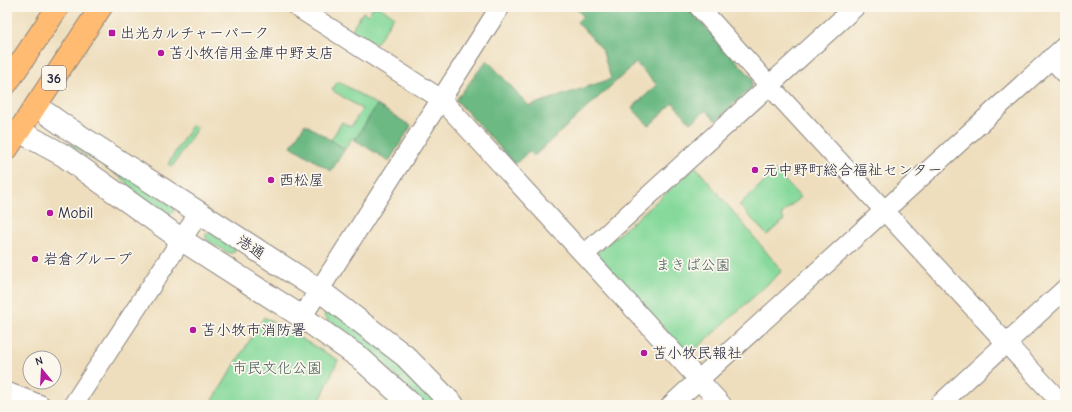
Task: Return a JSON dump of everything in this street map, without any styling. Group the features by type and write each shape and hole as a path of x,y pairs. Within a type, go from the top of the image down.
{"highway":[{"name":"36","path":"7,84 58,7"},
{"name":"36","path":"11,135 36,106 101,7"},
{"path":"7,84 36,106"}],"street":[{"path":"297,7 318,13 441,99 585,254 722,405"},
{"path":"302,317 500,7"},
{"path":"699,7 769,86 1063,405"},
{"path":"585,254 855,7"},
{"path":"671,405 1058,52 1065,73"},
{"name":"港通","path":"36,106 69,129 319,290 405,356 453,405"},
{"name":"港通","path":"11,135 63,155 182,240 302,317 360,358 412,405"},
{"path":"73,405 199,213"},
{"path":"940,405 1065,290"},
{"path":"8,394 40,405"}],"green space":[{"path":"373,7 379,7 394,16 376,44 352,29 363,12 368,15"},
{"path":"574,7 687,7 752,78 752,87 716,121 706,110 691,123 673,103 649,126 632,108 657,85 636,63 534,156 529,151 515,164 456,100 487,60 529,106 611,79 602,49 577,22 583,16"},
{"path":"338,81 377,105 355,140 352,138 345,149 331,140 342,122 351,127 362,109 332,90"},
{"path":"377,105 411,126 389,161 355,140"},
{"path":"305,124 345,149 331,171 291,146"},
{"path":"192,125 197,128 172,167 168,164"},
{"path":"73,141 174,207 173,212 171,214 165,214 144,200 122,178 70,145"},
{"name":"まきば公園","path":"696,167 782,271 697,348 685,351 596,254"},
{"path":"776,171 800,197 781,215 784,220 767,235 739,205"},
{"path":"210,232 235,248 235,251 233,253 228,253 208,241 206,235"},
{"path":"330,310 378,345 443,405 426,405 371,354 327,320 325,314"},
{"name":"市民文化公園","path":"264,317 338,360 318,405 210,405"}],"place":[{"name":"出光カルチャーパーク","path":"112,33"},
{"name":"苫小牧信用金庫中野支店","path":"161,53"},
{"name":"元中野町総合福祉センター","path":"755,170"},
{"name":"西松屋","path":"271,180"},
{"name":"Mobil","path":"50,213"},
{"name":"岩倉グループ","path":"35,259"},
{"name":"苫小牧市消防署","path":"193,330"},
{"name":"苫小牧民報社","path":"644,353"}]}
